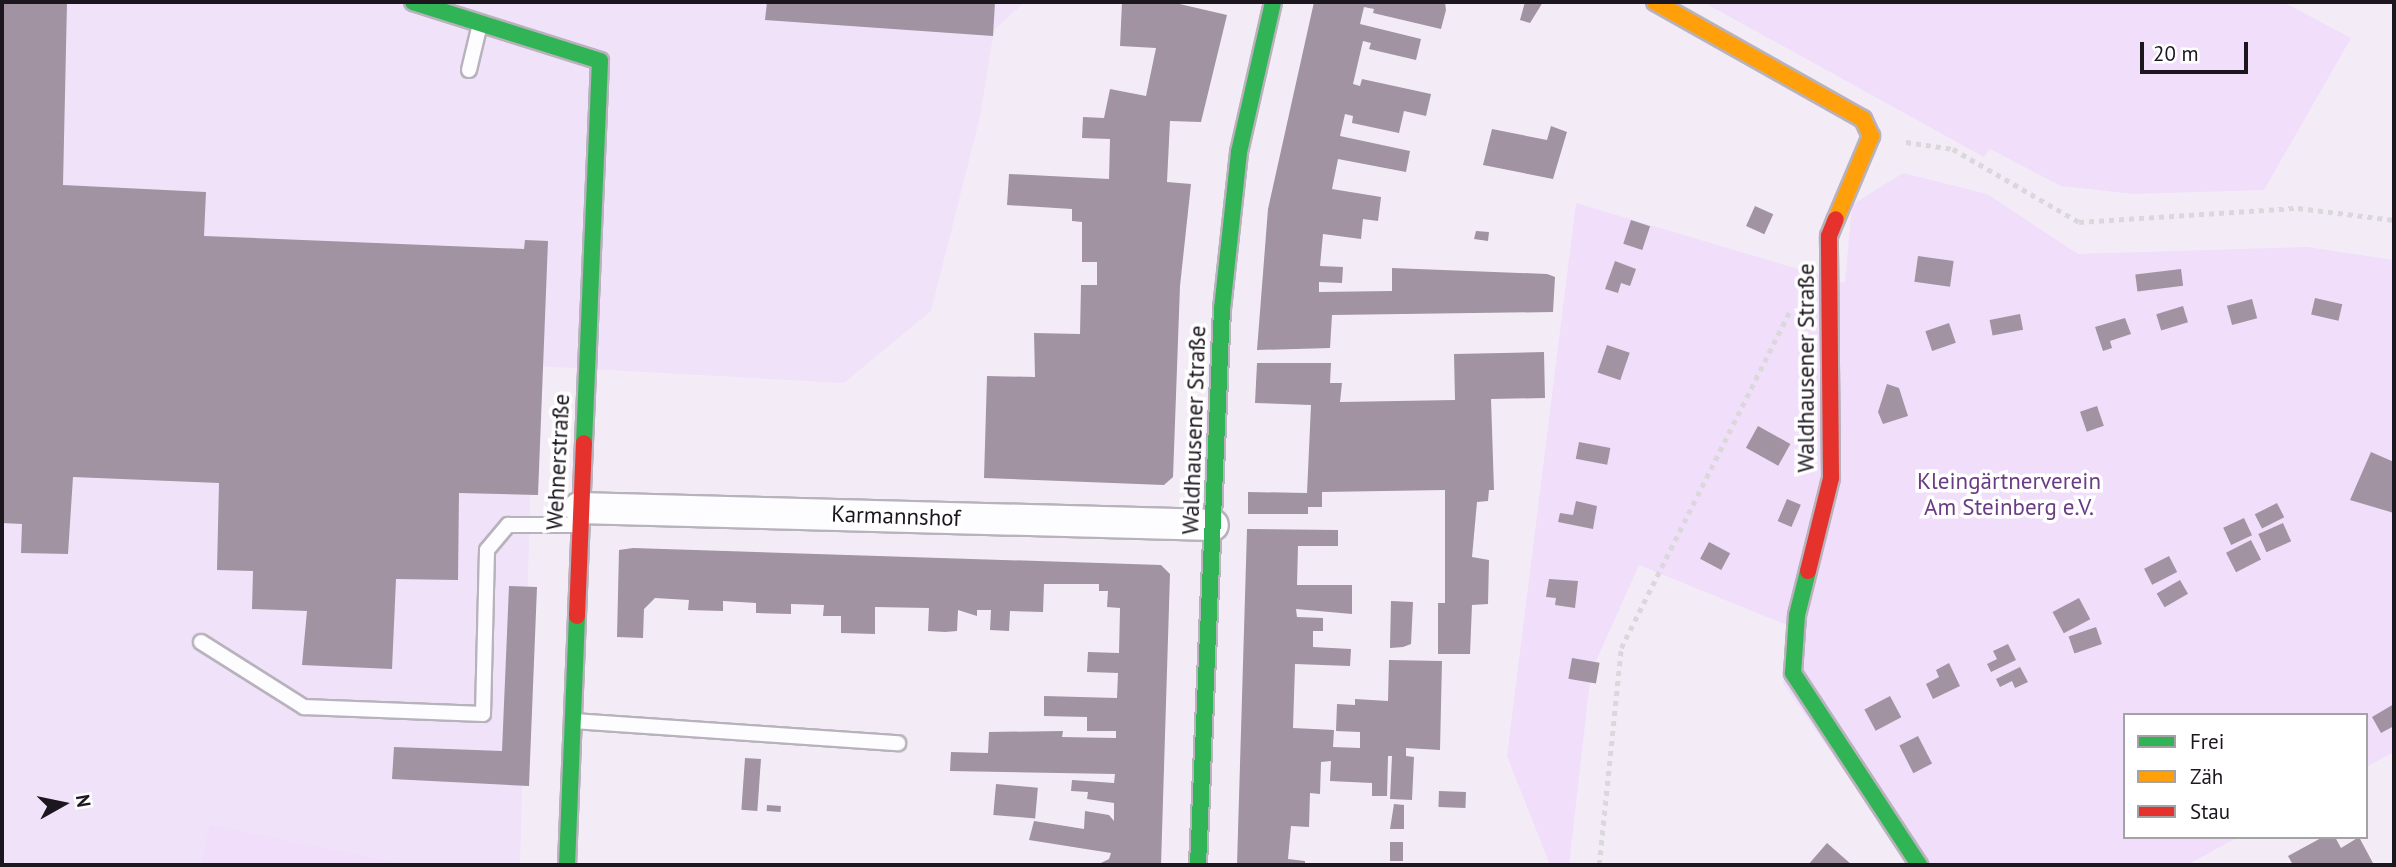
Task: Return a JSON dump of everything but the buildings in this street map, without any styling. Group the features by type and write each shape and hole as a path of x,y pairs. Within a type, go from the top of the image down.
{"street":[{"path":"413,2 480,23"},
{"name":"Waldhausener Straße","path":"1198,865 1222,309 1238,165 1273,2"},
{"path":"1655,2 1863,119 1871,136"},
{"name":"Wehnerstraße","path":"480,23 600,61 578,517 567,865"},
{"name":"Waldhausener Straße","path":"1871,136 1829,236 1831,478 1797,615 1793,673 1919,865"},
{"name":"Karmannshof","path":"578,517 1213,525"}],"lane":[{"path":"469,70 480,23"},
{"path":"201,642 304,707 483,714 487,550 508,525 578,517"},
{"path":"572,721 898,743"}],"path":[{"path":"1871,136 1953,149 2079,222 2298,208 2394,220"},
{"path":"1599,865 1621,648 1792,308"}],"shaded area":[{"path":"2,2 1025,2 994,30 980,117 931,311 844,383 534,366 520,865 2,865"}],"green space":[{"path":"1703,2 2283,2 2351,38 2264,190 2133,194 2061,186 1990,149 1984,157"},
{"name":"Kleingärtnerverein Am Steinberg e.V.","path":"1903,173 1987,194 2078,254 2307,247 2394,260 2394,752 2368,766 2368,713 2123,713 2123,839 2234,839 2187,865 1909,865 1783,683 1799,630 1639,565 1591,672 1569,865 1550,865 1507,756 1576,203 1845,283 1852,205"},
{"path":"210,825 409,865 201,865"}],"traffic: fast":[{"path":"413,2 600,61 584,443"},
{"path":"1198,865 1222,309 1239,152 1273,2"},
{"path":"1808,571 1797,615 1793,673 1919,865"},
{"path":"567,865 577,616"}],"traffic: slow":[{"path":"1655,2 1863,119 1871,136 1836,219"}],"traffic: jam":[{"path":"1808,571 1831,478 1829,236 1836,219"},
{"path":"577,616 584,443"}]}
